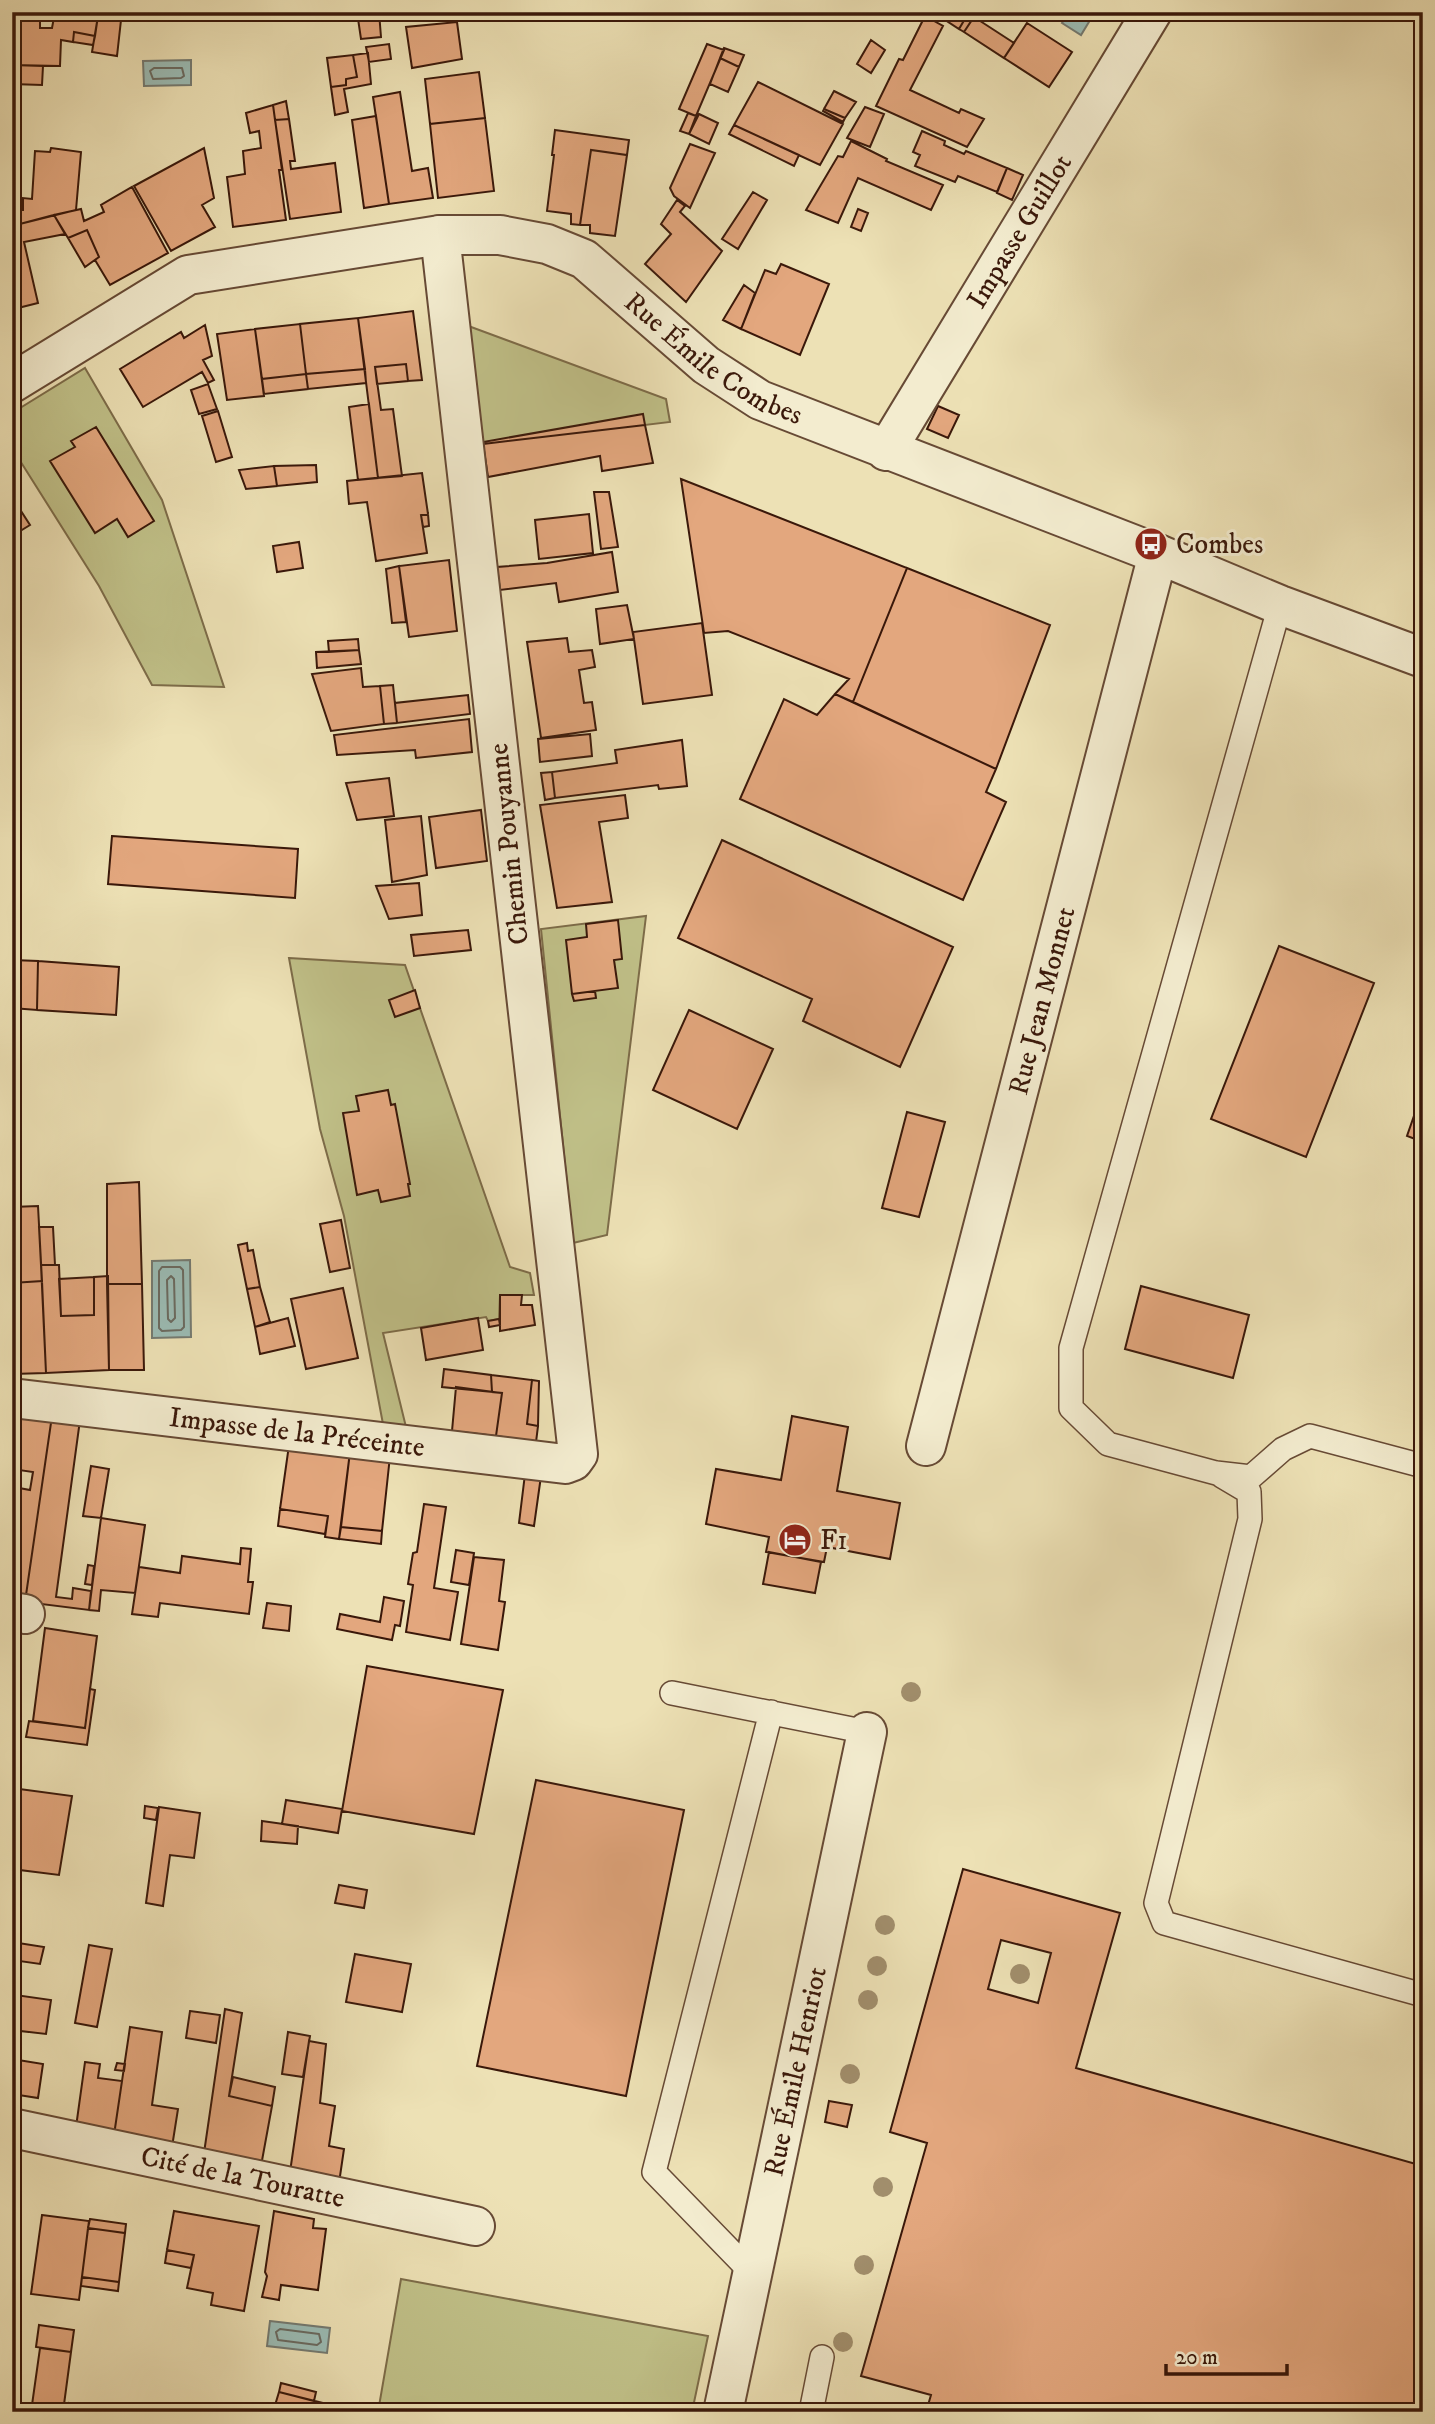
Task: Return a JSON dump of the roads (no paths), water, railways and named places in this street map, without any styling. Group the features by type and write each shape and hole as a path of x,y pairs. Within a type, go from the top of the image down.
{"street":[{"name":"Impasse Guillot","path":"886,450 1152,12"},
{"name":"Rue Émile Combes","path":"12,383 188,275 440,235 500,235 547,244 584,258 706,365 760,400 1158,554 1280,605 1423,658"},
{"name":"Chemin Pouyanne","path":"440,235 578,1454"},
{"name":"Rue Jean Monnet","path":"926,1446 1158,554"},
{"name":"Impasse de la Préceinte","path":"12,1398 565,1464 573,1461 578,1454"},
{"name":"Rue Émile Henriot","path":"723,2412 867,1732"},
{"name":"Cité de la Touratte","path":"12,2128 475,2226"}],"lane":[{"path":"1280,605 1071,1348 1071,1408 1108,1444 1216,1473 1251,1477 1283,1449 1310,1436 1423,1466"},
{"path":"1216,1473 1249,1492 1250,1519 1156,1903 1164,1923 1423,1995"},
{"path":"672,1693 867,1732"},
{"path":"752,2273 654,2172 771,1712"},
{"path":"811,2412 822,2357"}],"water":[{"path":"1069,12 1095,12 1081,35 1062,23"},
{"path":"191,60 191,85 144,86 143,61"},
{"path":"190,1260 191,1337 152,1338 152,1261"},
{"path":"270,2321 330,2328 327,2353 267,2346"}],"place":[{"name":"Combes","path":"1151,544"},
{"name":"F1","path":"795,1540"}]}
